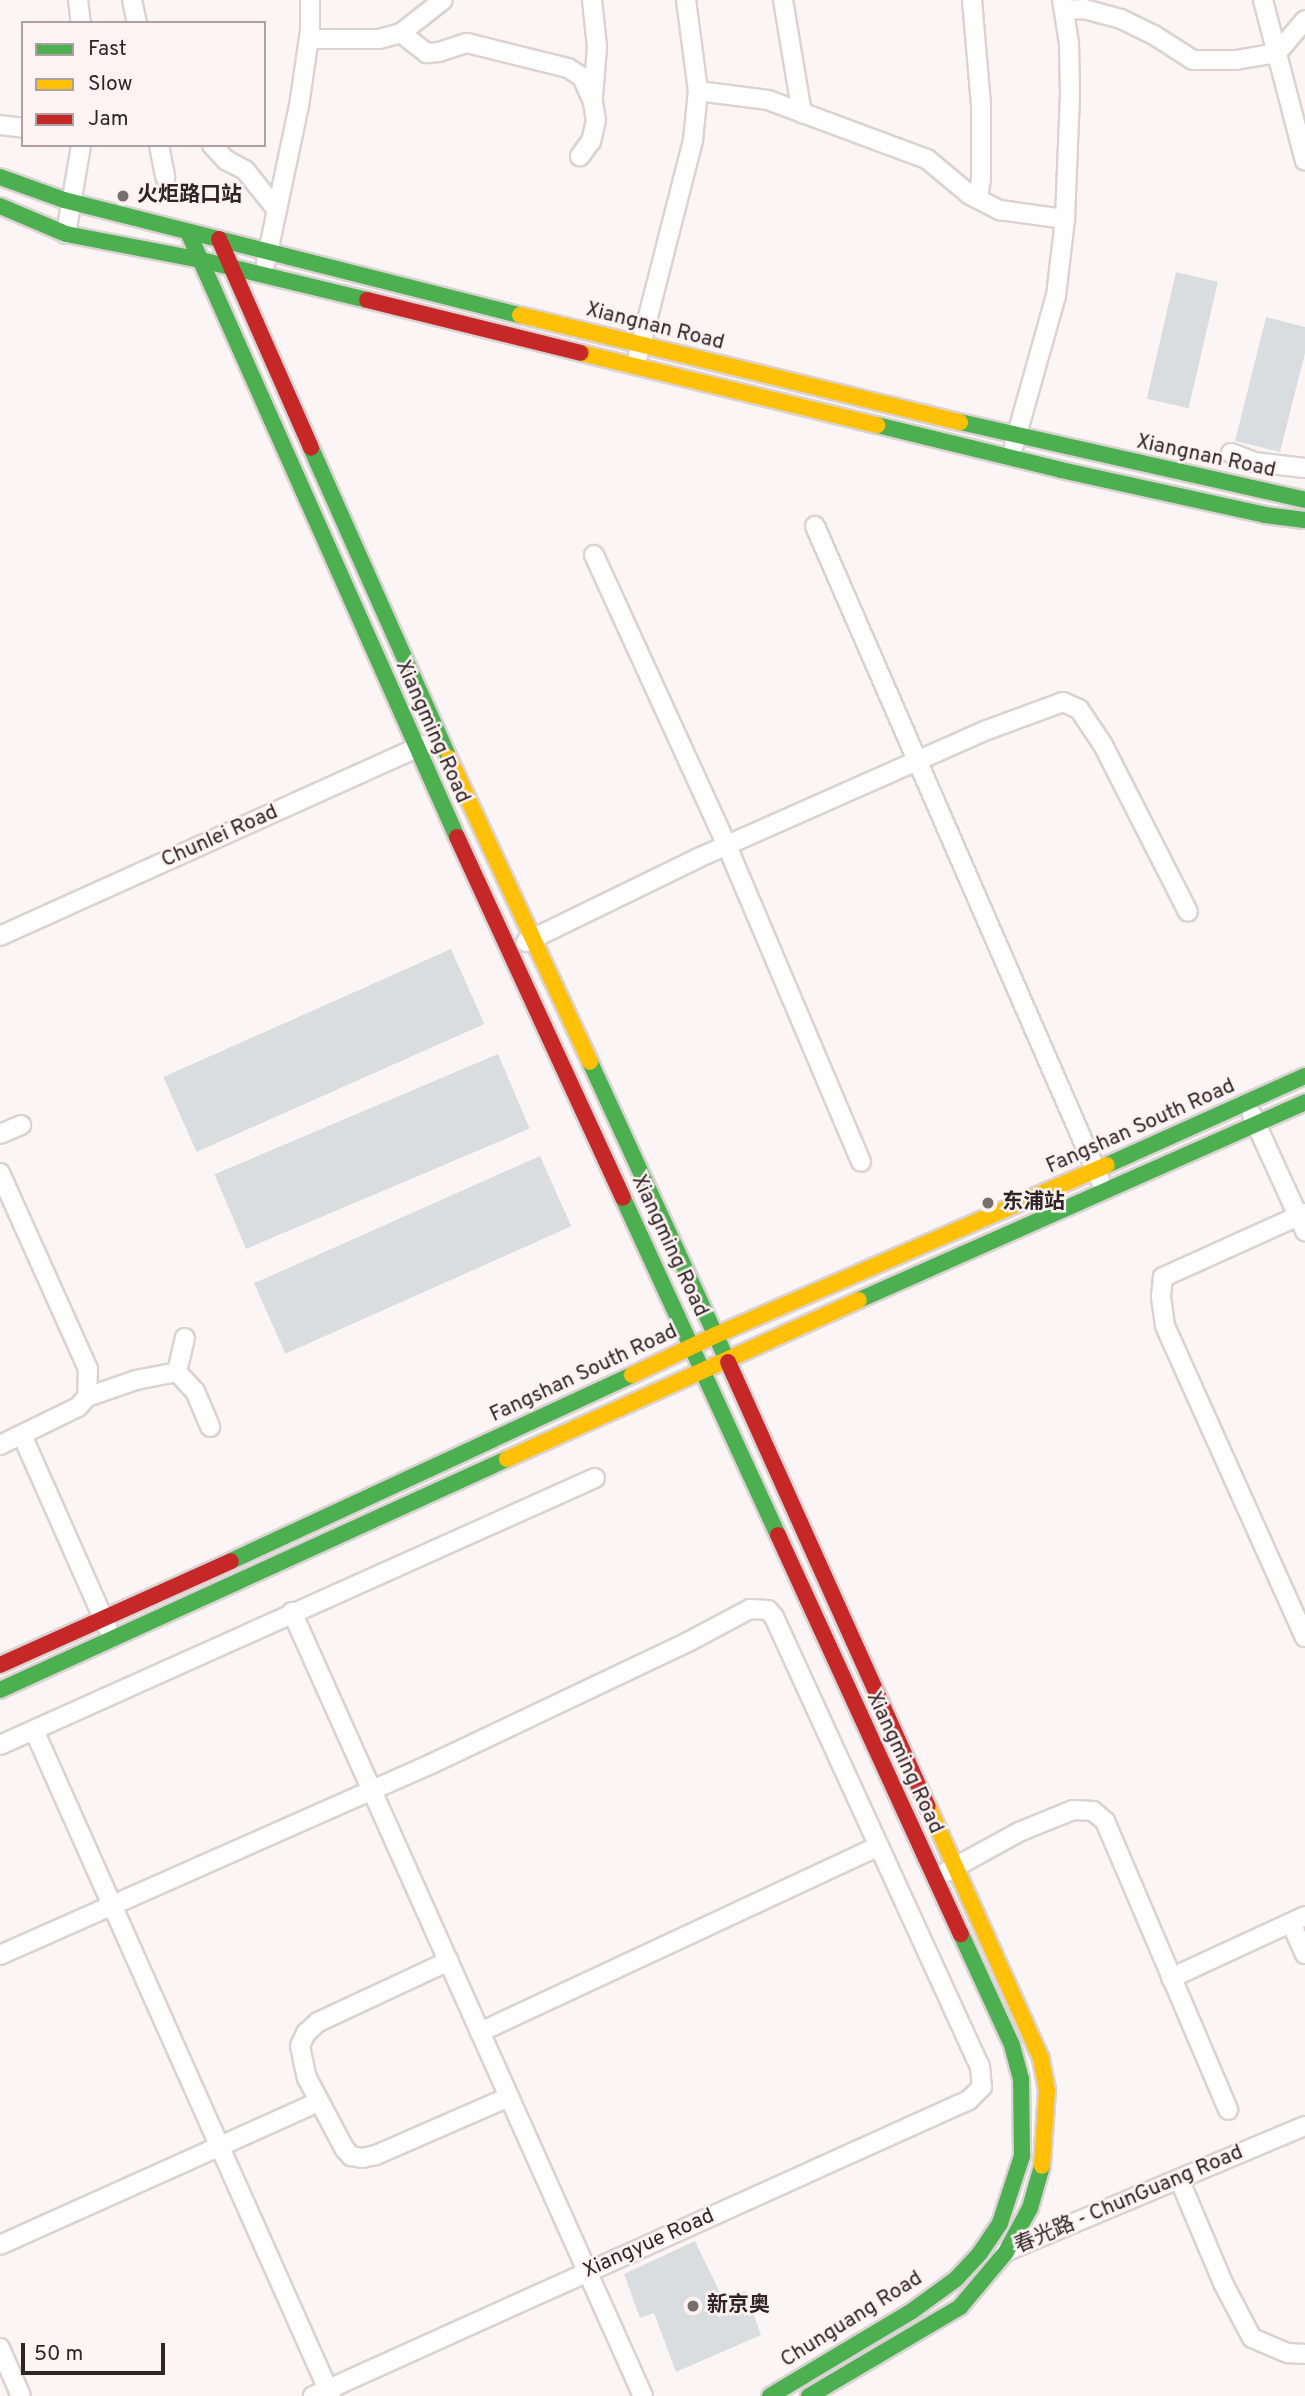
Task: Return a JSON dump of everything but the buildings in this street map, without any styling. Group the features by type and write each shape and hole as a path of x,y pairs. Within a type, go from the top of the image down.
{"street":[{"path":"78,0 81,21"},
{"path":"132,0 137,21"},
{"path":"265,276 267,251 299,106 309,39 310,0"},
{"path":"309,39 379,39 401,33 443,0"},
{"path":"580,156 591,141 596,120 593,102 597,47 592,0"},
{"path":"635,366 693,140 698,91 687,0"},
{"path":"782,0 802,113"},
{"path":"972,0 981,106 981,179 978,199"},
{"path":"1263,0 1305,161"},
{"path":"1010,458 1056,296 1065,219 1070,94 1063,5 1121,19 1154,35 1193,60 1236,60 1277,52 1305,20"},
{"path":"401,33 428,53 467,43 568,68 582,78 593,102"},
{"path":"698,91 768,100 927,159 978,199 1000,210 1065,219"},
{"path":"0,125 21,128"},
{"path":"66,234 81,147"},
{"path":"159,147 164,177"},
{"path":"214,147 226,160 245,170 277,210"},
{"name":"Xiangnan Road","path":"0,177 71,202 642,346 1017,436 1305,500"},
{"name":"Xiangnan Road","path":"0,206 66,234 201,260 1010,458 1251,512 1305,520"},
{"name":"Xiangming Road","path":"188,232 415,748 1012,2045 1021,2079 1024,2121 1021,2156 1004,2214 980,2253 956,2279"},
{"name":"Xiangming Road","path":"219,239 440,738 716,1335 1041,2059 1047,2090 1042,2170 1030,2208 1006,2252"},
{"path":"1231,453 1254,462 1305,468"},
{"path":"815,526 1104,1192"},
{"path":"594,555 727,846 861,1162"},
{"path":"509,950 727,846 919,763 987,730 1063,702 1079,709 1103,745 1188,912"},
{"name":"Chunlei Road","path":"0,936 440,738"},
{"name":"Fangshan South Road","path":"0,1665 394,1488 716,1335 1305,1076"},
{"path":"1246,1102 1303,1220 1163,1277 1161,1297 1165,1325 1305,1637"},
{"path":"0,1690 703,1370 1305,1102"},
{"path":"0,1134 21,1125"},
{"path":"0,1173 88,1369 87,1397"},
{"path":"177,1372 185,1338"},
{"path":"0,1445 78,1407 87,1397 136,1380 177,1372"},
{"path":"177,1372 195,1391 210,1427"},
{"path":"22,1435 112,1639"},
{"path":"0,1745 595,1478"},
{"path":"0,1955 374,1790 676,1648 750,1609 768,1610 774,1617 880,1846 480,2032"},
{"path":"292,1612 374,1790 643,2396"},
{"path":"34,1730 220,2148 324,2394"},
{"path":"933,1877 955,1868 1019,1832 1062,1814 1073,1810 1093,1811 1105,1821 1228,2110"},
{"name":"Xiangyue Road","path":"324,2394 586,2272 970,2101 982,2087 980,2066 880,1846"},
{"path":"1171,1978 1298,1920 1305,1954"},
{"path":"449,1961 318,2022 306,2033 300,2046 301,2060 318,2102 344,2148 351,2156 362,2158 376,2155 509,2097"},
{"path":"0,2245 318,2102"},
{"name":"春光路 - ChunGuang Road","path":"956,2279 1006,2252 1180,2181 1305,2126"},
{"path":"1180,2181 1223,2283 1252,2338 1288,2353 1305,2354"},
{"name":"Chunguang Road","path":"809,2396 960,2307 1006,2252"},
{"name":"Chunguang Road","path":"770,2396 912,2311 956,2279"},
{"path":"0,2348 21,2396"}],"traffic: fast":[{"path":"0,177 64,200 520,315"},
{"path":"0,206 66,234 201,260 367,300"},
{"path":"188,232 457,837"},
{"path":"960,422 1305,500"},
{"path":"877,425 1061,470 1265,515 1305,520"},
{"path":"311,448 449,758"},
{"path":"590,1062 728,1362"},
{"path":"1107,1165 1305,1076"},
{"path":"859,1300 1305,1102"},
{"path":"623,1198 778,1535"},
{"path":"231,1561 632,1375"},
{"path":"0,1690 507,1459"},
{"path":"770,2396 912,2311 956,2279 980,2253 1000,2223 1022,2156 1021,2079 1012,2045 961,1934"},
{"path":"809,2396 960,2307 1006,2252 1030,2208 1042,2166"}],"traffic: slow":[{"path":"520,315 960,422"},
{"path":"581,353 877,425"},
{"path":"449,758 590,1062"},
{"path":"632,1375 716,1335 1107,1165"},
{"path":"507,1459 859,1300"},
{"path":"928,1806 1041,2059 1047,2090 1042,2166"}],"traffic: jam":[{"path":"219,239 311,448"},
{"path":"367,300 581,353"},
{"path":"457,837 623,1198"},
{"path":"728,1362 928,1806"},
{"path":"778,1535 961,1934"},
{"path":"0,1665 231,1561"}],"place":[{"name":"火炬路口站","path":"123,196"},
{"name":"东浦站","path":"988,1203"},
{"name":"新京奥","path":"693,2306"}]}
